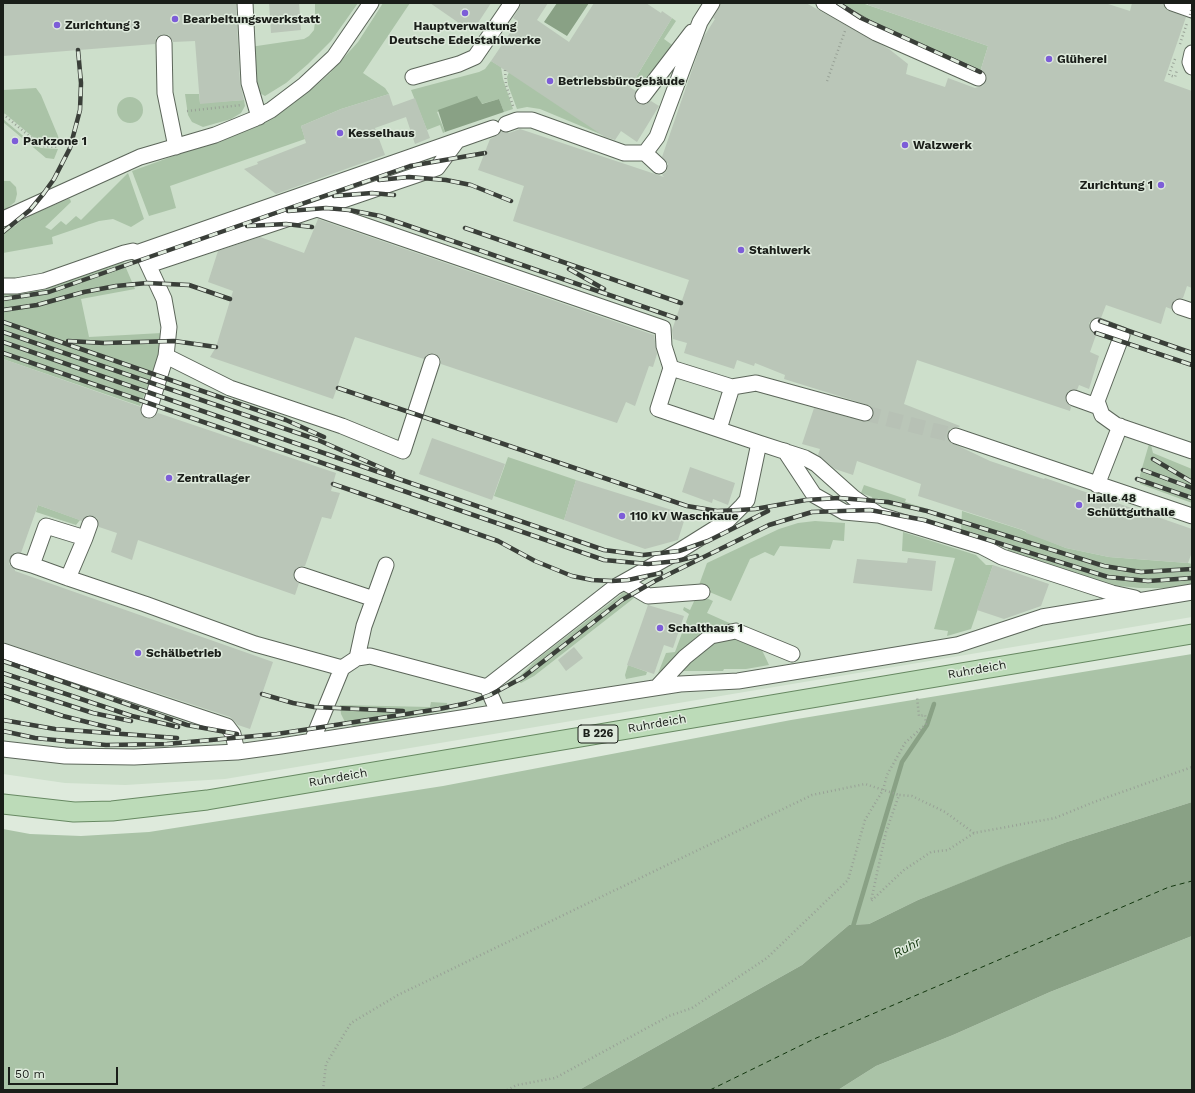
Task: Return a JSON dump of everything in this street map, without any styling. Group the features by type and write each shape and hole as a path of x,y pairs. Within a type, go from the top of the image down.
{"main road":[{"name":"Ruhrdeich","path":"3,804 74,812 112,811 206,800 1192,634"}],"lane":[{"path":"246,3 249,83 259,117"},
{"path":"3,219 140,157 216,135 259,117 289,97 319,72 334,57 371,3"},
{"path":"413,77 459,64 475,57 512,3"},
{"path":"643,96 700,22 712,3"},
{"path":"824,3 876,33 978,78"},
{"path":"1172,3 1191,11"},
{"path":"645,153 657,137 695,48 700,22"},
{"path":"164,43 165,93 176,146"},
{"path":"1192,53 1190,62 1192,67"},
{"path":"3,286 16,286 44,282 124,253 133,251 139,252 506,124 532,120 624,153 645,153 659,166"},
{"path":"149,265 437,168 457,141"},
{"path":"317,209 663,328 664,346 671,368 658,409 805,458 816,464 854,498 879,515"},
{"path":"139,252 144,256 149,265 168,312 168,341 166,356 149,410"},
{"path":"1098,326 1122,335 1097,401 1102,415 1120,426 1192,451"},
{"path":"166,356 230,388 342,426 403,451 432,362"},
{"path":"671,368 732,387 756,383 865,413"},
{"path":"718,429 732,387"},
{"path":"1074,398 1099,407"},
{"path":"1097,485 1120,426"},
{"path":"956,436 1060,478 1097,485 1191,521"},
{"path":"486,687 615,587 727,521 747,500 759,443"},
{"path":"785,451 814,495 844,512 879,515 981,546 1002,557 1112,593 1146,599"},
{"path":"68,578 90,524"},
{"path":"85,538 46,526 25,563 256,644 342,668"},
{"path":"358,658 364,626 386,565"},
{"path":"302,575 374,599"},
{"path":"624,582 648,596 702,592"},
{"path":"3,749 65,756 98,757 162,756 237,752 657,687 694,682 738,681 957,644 972,641 1042,617 1192,592"},
{"path":"657,687 685,657 711,636 736,631 792,654"},
{"path":"3,651 227,726 233,734 237,752"},
{"path":"312,741 342,668 358,658 370,656 486,687 498,712"}],"path":[{"path":"827,80 847,24"},
{"path":"505,70 506,124"},
{"path":"187,111 245,104"},
{"path":"3,114 40,146 59,147"},
{"path":"507,1090 517,1085 555,1078 668,1016 692,1008 767,958 848,880 865,820 883,790 887,775 905,743 926,724 925,715 919,716 917,696"},
{"path":"897,794 886,832 871,901 904,870 931,852 948,850 974,833 1055,818 1094,802 1192,767"},
{"path":"323,1090 326,1064 351,1023 398,995 583,907 812,795 865,784 897,794 912,796 945,812 974,833"}],"shaded area":[{"path":"3,3 1192,3 1192,617 225,779 125,785 65,783 3,774"},
{"path":"315,3 358,3 331,41 286,83 265,96 256,91 250,47 304,39 309,36 314,30"},
{"path":"383,3 410,3 363,73 385,88 389,94 341,109 301,126 305,139 170,186 176,208 149,216 132,171 254,127 281,111 312,89 330,73 358,42"},
{"path":"841,3 862,3 988,46 979,75 936,56 838,6"},
{"path":"672,18 676,21 664,39 675,47 645,83 638,82 635,79"},
{"path":"491,61 501,67 503,79 513,109 504,112 499,99 481,104 478,97 437,112 445,132 443,133 440,125 427,130 411,90 479,72 485,69"},
{"path":"509,72 605,136 540,109 527,107 517,109 508,85 507,77"},
{"path":"36,88 41,95 60,144 40,143 3,112 3,90"},
{"path":"185,94 199,94 200,103 244,100 245,106 241,113 231,119 203,127 192,122 188,115"},
{"path":"130,97 139,101 143,110 139,119 130,123 121,119 117,110 121,101"},
{"path":"3,119 34,145 41,148 58,149 54,159 46,158 3,122"},
{"path":"128,173 144,219 131,227 113,219 99,221 52,237 53,244 3,253 3,229 15,226 22,219 68,199 70,199 71,202 45,227 51,230 61,221 66,225 76,216 81,220"},
{"path":"3,181 10,181 16,187 17,194 15,202 3,211"},
{"path":"123,261 135,289 81,299 89,337 162,333 159,356 140,406 3,359 3,292"},
{"path":"1149,444 1151,445 1153,453 1192,469 1192,503 1140,484 1140,475"},
{"path":"508,457 576,480 564,520 494,496"},
{"path":"864,485 906,499 905,502 925,508 925,513 873,502 872,497 861,493"},
{"path":"38,505 80,520 76,525 36,512"},
{"path":"962,511 1019,529 1066,548 1109,557 1192,564 1192,584 1168,588 1139,588 1110,585 1007,551 1010,544 961,530"},
{"path":"815,521 845,523 844,541 833,540 830,549 780,546 774,556 765,552 750,559 731,601 707,591 699,585 707,563 779,529 798,523"},
{"path":"903,532 976,555 986,565 993,565 971,629 947,636 948,631 934,629 955,558 902,551"},
{"path":"628,589 634,598 534,676 521,683 516,680 536,660"},
{"path":"696,597 704,597 713,601 707,613 736,626 657,676 666,653 675,652 689,614 683,610 684,607 690,610"},
{"path":"728,636 761,648 769,665 746,669 724,669 723,671 683,671 681,668 710,643"},
{"path":"1192,654 1192,802 1067,842 1006,865 918,900 869,924 849,925 802,965 579,1090 3,1090 3,829 30,834 81,836 149,832 443,786 791,720"},
{"path":"628,665 647,672 646,675 626,679 625,675"},
{"path":"431,702 447,703 448,710 359,726 353,726 345,722 341,714 340,705 430,707"},
{"path":"1192,936 1192,1090 838,1090 876,1066 953,1035 1050,992"}],"water":[{"path":"557,3 589,3 567,36 544,22"},
{"path":"477,96 482,104 499,99 504,112 445,132 438,110"},
{"name":"Ruhr","path":"1192,802 1192,936 1050,992 953,1035 876,1066 838,1090 579,1090 802,965 849,925 869,924 918,900 1005,865 1067,842"}],"building":[{"path":"3,3 236,3 240,83 244,100 200,104 195,41 173,42 169,35 164,34 156,38 155,44 3,56"},
{"path":"269,3 299,3 301,30 271,33"},
{"name":"Hauptverwaltung Deutsche Edelstahlwerke","path":"430,3 491,3 472,32"},
{"path":"522,3 548,3 537,20 569,42 594,3 646,3 672,18 630,87 636,91 635,99 638,103 646,104 651,101 659,106 637,142 621,131 615,140 605,137 491,61 518,21 513,18"},
{"path":"721,3 806,3 889,49 908,64 906,74 945,87 948,78 975,88 984,85 987,77 981,69 988,46 868,5 868,3 1105,3 1130,11 1132,3 1163,3 1165,9 1186,17 1164,81 1192,91 1192,288 1187,286 1183,298 1174,301 1171,309 1166,307 1161,324 1106,305 1101,318 1093,319 1089,323 1091,331 1096,335 1090,352 1099,356 1089,389 1079,385 1077,390 1068,391 1065,399 1071,407 1070,411 917,360 904,404 960,426 950,429 948,433 950,442 990,461 1044,479 1045,478 1192,529 1192,552 1188,563 1109,557 1066,548 1026,533 1026,531 918,496 921,484 857,461 853,475 835,469 818,455 820,449 802,444 814,408 867,422 874,416 871,406 784,379 785,375 755,363 754,366 737,360 734,369 684,353 687,343 673,339 672,330 689,280 513,221 524,186 478,170 490,139 501,131 509,133 520,129 664,177 662,175 666,172 668,164 662,157 703,38 715,19 713,18"},
{"name":"Kesselhaus","path":"389,94 393,106 415,98 430,138 415,144 406,117 375,128 385,155 276,194 244,169 258,164 257,162 306,143 301,126 341,109"},
{"path":"318,219 654,335 657,354 653,367 649,366 635,406 626,402 617,423 441,364 441,360 435,354 430,353 424,359 355,337 333,399 210,357 216,347 233,291 208,282 218,251 260,237 304,253"},
{"name":"Zentrallager","path":"3,359 141,407 140,412 146,418 151,419 158,413 336,473 331,491 340,493 331,519 322,517 305,566 300,566 294,572 293,577 299,583 295,595 138,540 132,560 111,552 117,533 99,527 97,518 88,515 82,521 38,505 21,553 15,552 10,558 9,564 15,571 273,662 250,729 238,725 230,717 3,642"},
{"path":"432,438 505,464 492,500 419,474"},
{"path":"690,467 735,483 728,505 713,499 712,503 682,492"},
{"name":"110 kV Waschkaue","path":"576,480 675,511 674,513 685,518 678,540 645,549 564,520"},
{"path":"908,558 936,561 932,591 853,583 857,559 907,563"},
{"path":"993,565 1049,584 1041,606 1004,619 977,610"},
{"name":"Schalthaus 1","path":"648,605 684,616 673,648 664,645 654,674 627,665"},
{"path":"574,647 583,658 566,671 558,660"}],"waterway":[{"path":"852,930 902,762 927,725 934,704"}],"ferry route":[{"path":"710,1090 814,1039 1169,887 1192,881"}],"tunnel":[{"path":"865,413 956,436"}],"railway":[{"path":"838,3 861,18 980,72"},
{"path":"3,232 30,210 44,193 54,179 70,148 80,110 81,83 78,50"},
{"path":"3,299 49,292 410,166 485,153"},
{"path":"379,180 409,177 446,180 471,185 511,201"},
{"path":"334,196 372,193 394,195"},
{"path":"288,211 326,208 349,210 380,216 676,318"},
{"path":"247,226 286,224 312,227"},
{"path":"465,228 681,303"},
{"path":"569,269 604,289"},
{"path":"3,310 37,305 84,292 116,286 147,283 189,285 230,299"},
{"path":"1100,321 1192,353"},
{"path":"3,322 286,420 324,437"},
{"path":"3,332 318,440 393,473"},
{"path":"1096,333 1192,365"},
{"path":"68,341 104,343 174,341 216,347"},
{"path":"3,342 604,550 643,555 679,551 708,541 768,511"},
{"path":"3,353 604,560 648,564 677,561 697,556"},
{"path":"338,388 687,506 717,511 755,509 806,500 839,498 888,502 927,511 1104,566 1141,572 1192,569"},
{"path":"1153,459 1192,482"},
{"path":"1143,470 1192,488"},
{"path":"1137,479 1192,498"},
{"path":"333,484 498,541 535,561 572,576 592,580 612,581 628,580 661,573"},
{"path":"3,731 35,738 106,745 167,744 277,734 439,709 468,703 490,695 522,678 622,600 655,581 769,525 812,512 870,510 924,520 1108,577 1148,581 1192,578"},
{"path":"3,661 187,725 237,734"},
{"path":"3,673 132,716 178,727"},
{"path":"3,684 93,713 131,721"},
{"path":"262,694 293,703 314,707 403,711"},
{"path":"3,696 63,716 119,730"},
{"path":"3,720 55,729 177,738"}],"place":[{"name":"Hauptverwaltung Deutsche Edelstahlwerke","path":"465,13"},
{"name":"Bearbeitungswerkstatt","path":"175,19"},
{"name":"Zurichtung 3","path":"57,25"},
{"name":"Glüherei","path":"1049,59"},
{"name":"Betriebsbürogebäude","path":"550,81"},
{"name":"Kesselhaus","path":"340,133"},
{"name":"Parkzone 1","path":"15,141"},
{"name":"Walzwerk","path":"905,145"},
{"name":"Zurichtung 1","path":"1161,185"},
{"name":"Stahlwerk","path":"741,250"},
{"name":"Zentrallager","path":"169,478"},
{"name":"Halle 48 Schüttguthalle","path":"1079,505"},
{"name":"110 kV Waschkaue","path":"622,516"},
{"name":"Schalthaus 1","path":"660,628"},
{"name":"Schälbetrieb","path":"138,653"}]}
